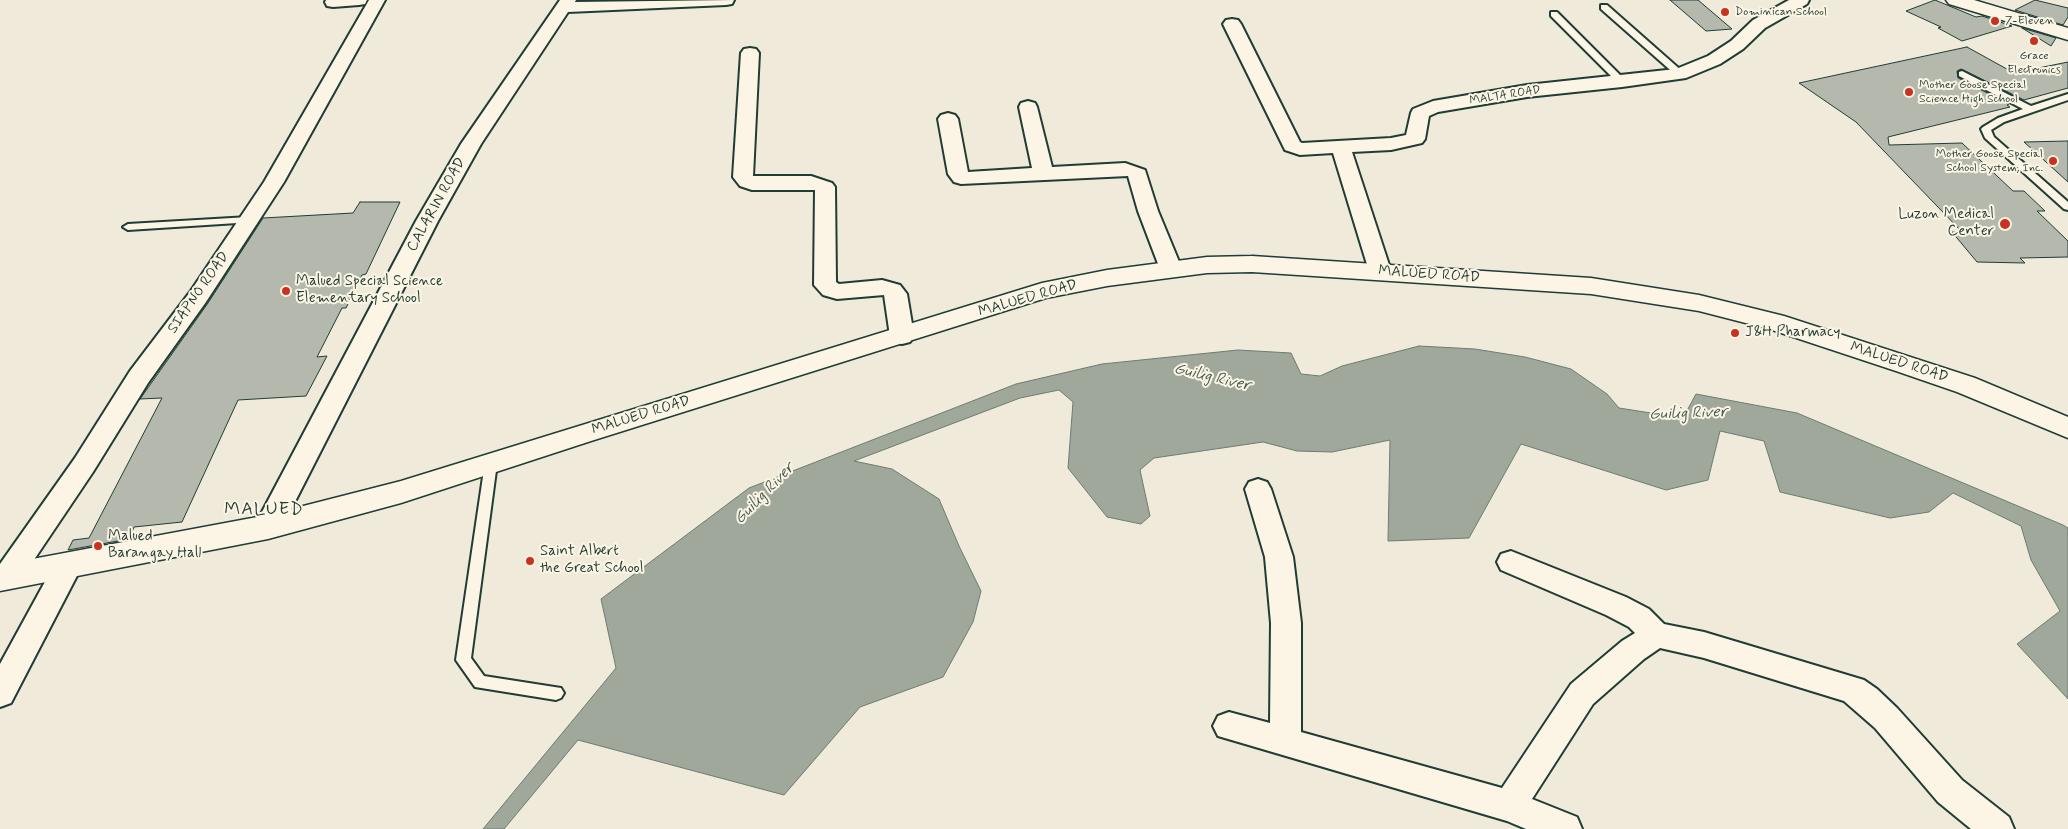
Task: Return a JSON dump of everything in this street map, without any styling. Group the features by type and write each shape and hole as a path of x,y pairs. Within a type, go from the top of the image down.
{"street":[{"path":"333,2 359,0"},
{"name":"SIAPNO ROAD","path":"4,577 84,465 139,378 198,297 274,182 377,0"},
{"path":"566,4 726,0"},
{"name":"MALTA ROAD","path":"1341,147 1408,142 1415,139 1420,113 1432,108 1526,91 1622,82 1680,74 1714,60 1737,45 1759,24 1801,0"},
{"path":"1955,0 2068,34"},
{"name":"CALARIN ROAD","path":"268,527 432,213 472,144 566,4"},
{"path":"1232,24 1292,146 1300,149 1341,147 1380,271"},
{"path":"750,53 743,177 752,184 811,182 825,187 825,284 831,290 837,292 882,288 892,290 896,294 902,336"},
{"path":"1028,107 1042,172"},
{"path":"948,119 958,174 961,178 1042,172 1125,169 1138,174 1148,211 1171,269"},
{"name":"MALUED ROAD","path":"4,577 268,527 401,492 1042,291 1107,278 1207,265 1252,264 1380,271 1591,286 1699,303 1775,322 1905,364 1982,392 2068,428"},
{"path":"1258,489 1279,556 1286,622 1285,742"},
{"path":"1511,562 1616,606 1639,618 1656,635 1704,645 1812,676 1853,690 1866,699 1886,718 1950,792 1997,829"},
{"path":"0,693 68,566"},
{"path":"1509,806 1582,694 1633,650 1656,635"},
{"path":"1229,726 1509,806 1565,829"}],"lane":[{"path":"1604,6 1680,74"},
{"path":"1554,14 1622,82"},
{"path":"1962,74 2029,109"},
{"path":"2068,97 2029,109 2001,120 1986,129 1990,138 2068,207"},
{"path":"128,227 249,220"},
{"path":"491,463 463,660 480,682 556,693"}],"water":[{"name":"Guilig River","path":"1419,346 1475,349 1525,357 1571,369 1607,394 1619,408 1683,418 1696,394 1797,413 2063,525 2068,528 2068,699 2017,644 2060,611 2031,560 2021,526 1953,493 1929,512 1890,518 1780,492 1764,441 1720,431 1708,480 1666,490 1521,444 1469,538 1388,541 1390,440 1332,452 1297,451 1263,442 1154,458 1140,470 1150,516 1141,524 1107,517 1068,468 1073,402 1059,390 1020,398 854,461 892,469 939,499 981,591 973,622 943,677 860,707 784,795 578,740 504,829 483,829 616,668 601,599 749,488 1016,384 1102,364 1238,350 1291,353 1301,374 1320,376 1342,366"}],"building":[{"path":"1670,0 1698,0 1732,29 1706,31"},
{"path":"1935,0 1976,17 1982,16 2012,26 1962,41 1938,28 1941,27 1906,11"},
{"path":"2035,0 2068,8 2068,17 2063,25 2015,10"},
{"path":"2022,28 2056,38 2051,46"},
{"path":"1967,47 2014,73 2068,62 2068,88 2024,100 1961,69 1957,71 1958,78 2009,104 2007,105 2010,107 1888,137 1889,145 1962,143 2013,191 2024,191 2045,211 2037,211 2068,241 2068,257 2020,258 2025,263 1977,262 1952,232 1963,233 1856,122 1799,83"},
{"path":"2068,141 2068,182 2024,142"},
{"name":"Malued Special Science Elementary School","path":"360,202 400,202 366,274 362,275 346,308 342,308 317,357 327,356 306,396 238,400 182,522 134,527 129,539 68,550 73,540 89,538 162,398 140,399 208,303 263,218 353,213"}],"place":[{"name":"Dominican School","path":"1725,12"},
{"name":"7-Eleven","path":"1995,21"},
{"name":"Grace Electronics","path":"2034,41"},
{"name":"Mother Goose Special Science High School","path":"1909,92"},
{"name":"Mother Goose Special School System, Inc.","path":"2053,161"},
{"name":"Luzon Medical Center","path":"2005,224"},
{"name":"Malued Special Science Elementary School","path":"286,291"},
{"name":"J&H Pharmacy","path":"1735,333"},
{"name":"Malued Barangay Hall","path":"98,546"},
{"name":"Saint Albert the Great School","path":"530,561"}],"district":[{"name":"MALUED","path":"264,510"}]}
